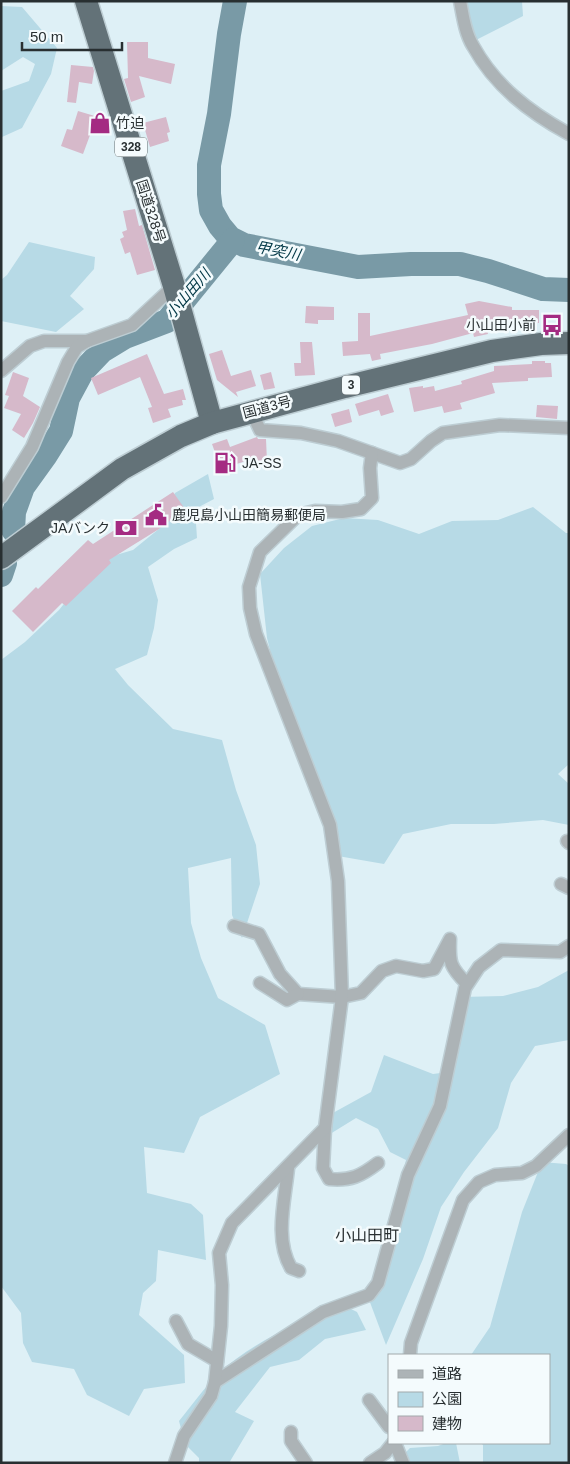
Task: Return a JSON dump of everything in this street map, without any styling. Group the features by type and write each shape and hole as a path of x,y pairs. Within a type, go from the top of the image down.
{"highway":[{"name":"国道328号","path":"86,1 175,290 212,423"},
{"name":"国道3号","path":"1,558 122,469 173,440 212,423 251,411 492,351 541,344 569,343"}],"street":[{"path":"460,1 465,28 472,46 501,85 540,118 569,134"},
{"path":"1,497 32,446 68,362 77,347 87,341 132,325 175,290"},
{"path":"1,371 30,346 44,341 87,341"},
{"path":"251,411 260,430 311,435 338,441 400,463 411,459 443,433 500,425 569,428"},
{"path":"372,453 370,468 372,498 361,509 342,512 315,510 298,515 260,552 249,587 250,608 256,634 330,825 338,881 342,997 325,1128 323,1168 329,1179 344,1180 364,1174 378,1163"},
{"path":"234,926 259,934 280,974 298,994"},
{"path":"260,983 287,1000 298,994 342,997 362,993 382,971 396,966 423,971 434,969 450,939 449,958 454,972 468,984"},
{"path":"215,1382 323,1312 370,1295 378,1283 408,1175 440,1106 465,988 479,967 501,950 560,952 569,946"},
{"path":"176,1463 184,1436 211,1396 215,1382 222,1285 219,1253 232,1223 288,1168 325,1128"},
{"path":"410,1354 411,1344 463,1200 479,1182 495,1175 522,1173 536,1166 569,1135"},
{"path":"288,1168 281,1239 285,1258 291,1268 299,1271"},
{"path":"176,1321 188,1344 217,1361"},
{"path":"369,1400 388,1425"},
{"path":"291,1432 291,1441 306,1463"},
{"path":"370,1463 393,1444"},
{"path":"394,1444 403,1463"}],"green space":[{"path":"466,1 522,1 523,16 476,40 468,17"},
{"path":"1,6 22,7 57,48 51,74 22,128 2,137 1,140 1,91 29,81 35,64 23,57 1,71"},
{"path":"29,242 95,257 94,269 70,296 84,309 56,332 1,321 1,280 7,275"},
{"path":"208,474 214,499 195,509 197,538 174,549 148,567 158,600 154,628 147,655 115,669 128,685 173,729 222,740 236,790 256,845 260,884 242,938 232,915 231,858 188,868 191,923 201,958 218,998 265,1025 280,1074 200,1117 184,1153 144,1147 147,1193 191,1204 203,1215 206,1260 158,1250 156,1281 143,1293 139,1315 184,1355 185,1383 144,1389 129,1416 87,1395 74,1369 32,1362 23,1343 21,1313 1,1286 1,660 25,642 59,610 99,560 133,550 160,528 175,493"},
{"path":"533,507 566,533 569,533 569,764 558,774 569,784 569,825 543,820 494,824 451,824 403,834 384,864 332,855 312,770 278,682 267,638 260,574 284,548 312,526 344,518 378,520 419,534 452,521 498,520"},
{"path":"569,970 569,1040 535,1046 511,1083 498,1128 464,1172 441,1207 423,1259 386,1345 365,1289 381,1269 406,1160 390,1152 378,1129 356,1118 322,1139 331,1114 371,1092 384,1055 433,1074 448,1072 461,997 503,996 538,987"},
{"path":"542,1162 566,1164 569,1166 569,1463 483,1463 482,1444 550,1444 550,1354 472,1354 490,1327 522,1212"},
{"path":"339,1303 357,1312 366,1330 325,1339 299,1360 270,1367 235,1412 254,1421 229,1463 199,1463 199,1458 185,1444 179,1421 209,1384 219,1373 246,1352 292,1326"},
{"path":"456,1444 460,1463 392,1463 396,1462 410,1448"}],"building":[{"path":"127,42 148,42 148,58 175,64 171,84 139,76 145,97 131,102 124,79 128,78"},
{"path":"71,65 93,67 94,71 92,84 79,82 76,103 67,102"},
{"path":"78,111 108,120 105,130 93,127 83,154 61,146 67,129 72,130"},
{"path":"166,117 170,132 167,133 169,141 150,147 143,123"},
{"path":"135,209 139,226 142,225 155,270 137,275 130,252 125,254 120,239 124,237 122,232 127,230 123,211"},
{"path":"479,301 512,307 512,310 539,310 539,323 509,324 508,330 486,326 488,334 474,337 473,333 432,344 380,354 381,359 372,361 370,354 343,356 342,342 358,341 358,313 370,313 370,336 468,315 465,304"},
{"path":"306,306 334,307 334,320 318,320 318,324 305,323"},
{"path":"300,342 312,342 315,375 295,376 294,363 301,363"},
{"path":"222,350 231,376 251,370 256,386 236,392 238,397 217,380 209,354"},
{"path":"147,354 164,394 183,389 186,400 182,400 183,405 168,409 171,417 153,423 148,408 152,407 140,377 98,395 91,378"},
{"path":"532,361 551,363 552,377 528,378 528,381 492,383 495,393 460,403 462,409 444,413 442,406 414,412 409,388 434,386 435,391 462,384 461,381 494,371 494,366 532,364"},
{"path":"13,372 29,378 23,396 40,407 24,438 12,430 21,414 4,408 9,396 5,395"},
{"path":"271,372 275,388 264,390 260,375"},
{"path":"388,394 394,412 381,416 379,410 359,416 355,404"},
{"path":"537,405 558,406 557,419 536,417"},
{"path":"349,409 352,422 335,427 331,414"},
{"path":"257,437 258,439 266,439 267,462 249,464 249,460 221,469 212,444 227,439 230,447"},
{"path":"173,492 185,509 159,529 109,560 111,563 66,606 62,603 33,632 12,611 36,587 38,589 88,540 93,544"}],"waterway":[{"name":"甲突川","path":"235,1 219,114 209,165 211,210 220,226 230,238 244,245 358,267 460,264 543,289 569,290"},
{"name":"小山田川","path":"13,530 14,512 23,487 61,431 68,398 82,372 102,351 125,337 167,321 233,240"},
{"name":"小山田川","path":"1,575 5,563"}],"place":[{"name":"竹迫","path":"100,123"},
{"name":"小山田小前","path":"552,325"},
{"name":"JA-SS","path":"225,463"},
{"name":"鹿児島小山田簡易郵便局","path":"156,515"},
{"name":"JAバンク","path":"126,528"}],"district":[{"name":"小山田町","path":"367,1235"}]}
